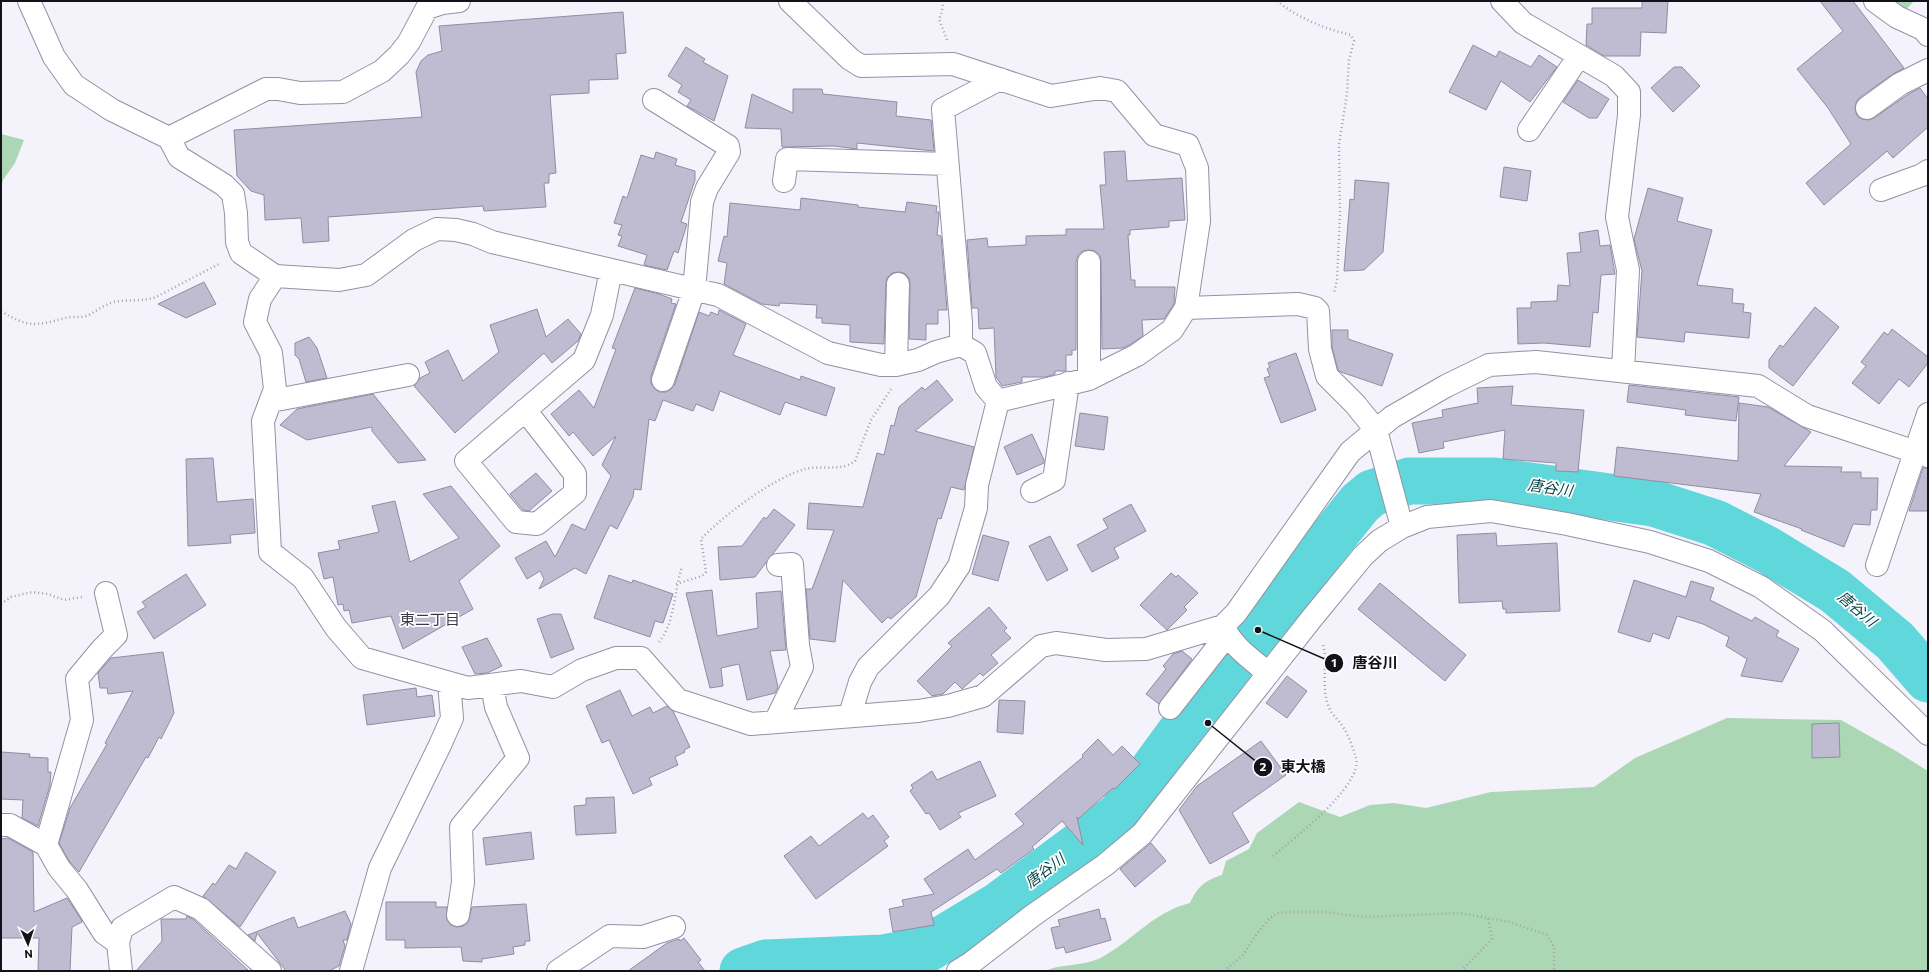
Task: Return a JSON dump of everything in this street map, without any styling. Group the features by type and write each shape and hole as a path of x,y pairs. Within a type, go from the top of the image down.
{"street":[{"path":"29,1 54,57 74,85 112,110 169,138 179,158 224,185 233,194 236,213 237,242 241,253 275,276 339,280 366,275 414,240 437,229 467,232 492,242 718,295 828,353 880,365 900,364 961,345"},
{"path":"169,138 266,89 278,89 300,93 343,92 382,71 399,55 409,42 427,8 442,3 459,1"},
{"path":"790,1 850,60 861,66 953,64 1051,96 1100,88 1117,91 1154,135 1188,145 1197,168 1199,221 1186,308 1172,330 1137,354 1090,379 1068,383 998,401"},
{"path":"1502,1 1523,23 1614,76 1629,92 1629,115 1617,217 1628,270 1623,371"},
{"path":"1875,1 1897,17 1923,30 1928,35"},
{"path":"1529,130 1579,56"},
{"path":"1867,108 1900,84 1928,70"},
{"path":"961,345 961,323 943,109 1000,79"},
{"path":"654,100 728,146 729,152 707,188 702,202 694,290 663,380"},
{"path":"784,181 785,161 787,159 947,164"},
{"path":"1881,190 1922,175 1928,171"},
{"path":"1089,262 1090,379"},
{"path":"525,410 575,474 576,493 537,524 516,522 466,461 525,410 584,360 602,315 611,270"},
{"path":"275,276 260,299 256,322 271,353 275,389 263,420 270,552 303,578 336,628 362,658 468,688 521,681 554,686 582,670 616,658 640,658 678,700 751,724 850,715 918,711 948,706 982,696 1041,646 1056,643 1106,650 1146,650 1228,635"},
{"path":"898,284 900,364"},
{"path":"1186,308 1298,304 1315,308 1318,311 1320,349 1327,376 1355,404 1376,430 1398,506 1402,527"},
{"path":"961,345 975,354 986,386 998,401"},
{"path":"1170,708 1228,635 1236,613 1350,452 1392,416 1446,386 1489,365 1536,362 1758,386 1807,416 1921,453"},
{"path":"271,401 408,375"},
{"path":"1032,491 1054,480 1068,383"},
{"path":"850,715 860,682 868,668 939,596 958,566 976,508 977,485 998,401"},
{"path":"1877,566 1921,453 1928,414"},
{"path":"958,971 971,963 1032,916 1105,865 1142,834 1261,667 1312,618 1363,556 1379,541 1402,527 1427,517 1491,511 1567,524 1650,542 1709,560 1761,587 1823,631 1928,734"},
{"path":"775,722 802,667 798,645 792,564 778,565"},
{"path":"46,844 82,720 77,679 116,635 106,593"},
{"path":"1228,635 1261,667"},
{"path":"350,971 380,868 452,718 449,683"},
{"path":"458,916 463,882 461,827 518,758 496,707 492,685"},
{"path":"1,825 10,825 46,844 59,868 77,890 104,933 118,943"},
{"path":"120,971 118,943 122,928 174,897 201,909 270,971"},
{"path":"558,971 610,936 643,937 674,926"}],"path":[{"path":"943,1 942,12 939,19 953,56 953,64"},
{"path":"1277,1 1288,10 1312,22 1335,31 1351,35 1354,41 1349,60 1348,88 1339,144 1340,214 1337,280 1335,292 1318,311"},
{"path":"1,311 12,318 34,325 51,323 66,318 87,316 101,306 114,302 147,300 156,297 241,253"},
{"path":"676,584 702,576 706,572 701,539 755,496 785,476 806,469 850,466 855,461 871,420 895,384 900,364"},
{"path":"640,658 660,640 670,621 676,584 682,566"},
{"path":"1,604 11,597 32,592 48,594 64,600 106,593"},
{"path":"1273,856 1336,801 1356,768 1357,761 1353,747 1343,727 1332,715 1325,695 1325,652 1322,639 1312,618"},
{"path":"1224,971 1243,955 1256,935 1269,920 1278,914 1325,912 1364,917 1460,912 1510,922 1547,935 1554,947 1554,971"},
{"path":"1461,971 1492,939 1488,917"}],"green space":[{"path":"1886,1 1914,1 1904,12"},
{"path":"1,134 24,140 15,163 3,180 1,189"},
{"path":"1727,718 1841,720 1928,771 1928,971 1045,971 1090,962 1104,956 1155,919 1177,907 1190,903 1202,885 1222,875 1226,861 1249,849 1257,833 1299,802 1340,817 1370,805 1394,803 1426,808 1491,792 1594,787 1635,758"}],"building":[{"path":"1642,1 1668,1 1666,33 1641,32 1640,56 1604,56 1586,45 1587,24 1592,24 1592,8 1642,8"},
{"path":"1820,1 1853,1 1904,68 1859,98 1855,109 1857,116 1868,120 1874,118 1907,95 1920,88 1928,99 1928,127 1893,158 1887,151 1824,205 1806,183 1851,144 1828,108 1797,69 1843,31"},
{"path":"623,12 626,53 616,54 618,79 589,80 589,93 550,95 556,173 549,174 549,183 544,183 546,207 484,211 483,206 328,217 329,241 303,243 301,218 265,220 264,195 251,191 237,176 234,130 422,117 416,72 421,61 428,55 442,51 439,26"},
{"path":"1473,45 1496,57 1499,51 1531,67 1539,55 1557,67 1530,102 1501,81 1486,110 1449,92"},
{"path":"686,47 705,59 703,62 728,76 714,121 687,106 691,100 678,92 682,85 668,76"},
{"path":"1674,67 1682,67 1700,86 1673,112 1651,88"},
{"path":"1578,80 1609,99 1597,118 1589,118 1563,102"},
{"path":"793,89 822,89 823,94 897,102 896,116 931,120 934,151 857,143 857,149 834,146 782,147 781,129 745,128 752,94 793,113"},
{"path":"1125,151 1127,181 1182,178 1185,220 1169,221 1169,227 1130,230 1130,235 1128,235 1131,280 1135,280 1135,287 1175,287 1174,304 1164,319 1142,320 1143,336 1131,344 1123,348 1102,349 1100,255 1095,251 1083,251 1078,255 1076,262 1076,350 1072,350 1072,355 1066,355 1066,371 1055,371 1055,374 1046,377 1022,377 1022,382 1002,386 996,377 994,328 979,329 978,308 972,308 967,240 987,238 988,247 1026,245 1026,236 1066,235 1066,229 1104,229 1100,185 1106,185 1104,152"},
{"path":"656,152 677,159 675,165 695,171 695,180 681,222 687,224 678,253 674,251 667,270 644,265 647,255 618,246 622,236 618,235 622,225 614,223 623,196 627,198 641,155 654,159"},
{"path":"1504,167 1531,171 1527,201 1500,197"},
{"path":"1355,180 1389,183 1383,252 1364,270 1344,271 1350,199 1354,200"},
{"path":"1648,188 1683,198 1677,221 1712,230 1697,285 1733,289 1732,303 1744,304 1743,312 1751,313 1749,338 1685,332 1684,342 1637,337 1642,271 1634,239"},
{"path":"801,198 858,205 858,207 905,212 907,202 937,206 936,212 939,212 939,215 937,235 941,236 947,310 938,310 938,324 926,324 926,340 909,339 910,284 909,278 904,273 892,273 887,278 884,344 850,342 850,325 822,323 822,318 816,318 817,305 780,303 779,306 762,304 724,284 727,263 718,261 724,236 727,237 730,203 800,210"},
{"path":"1598,230 1600,246 1610,245 1615,274 1601,275 1598,313 1593,312 1590,347 1544,343 1518,344 1517,308 1531,308 1531,302 1557,301 1558,285 1570,286 1567,253 1581,252 1579,233"},
{"path":"204,282 216,304 186,318 158,304"},
{"path":"635,288 672,299 671,303 676,304 651,376 651,383 659,392 666,392 675,384 699,312 709,316 711,312 718,315 719,310 746,324 733,355 800,380 801,376 835,388 826,416 785,402 780,415 720,391 713,411 696,404 693,411 663,400 655,421 649,419 641,490 634,489 633,497 617,529 610,525 586,574 575,568 539,589 544,579 540,571 527,579 515,558 546,541 555,557 572,524 585,530 611,476 602,465 616,436 593,456 573,432 569,436 551,414 579,390 594,408 616,349 612,348"},
{"path":"1815,307 1839,327 1793,386 1769,368 1769,360 1780,345 1783,347"},
{"path":"537,309 546,337 568,319 581,334 578,341 552,363 544,353 455,433 414,386 420,378 430,373 425,362 448,350 463,381 499,352 490,325"},
{"path":"1892,329 1928,357 1928,363 1909,387 1899,379 1879,404 1852,383 1866,366 1861,362 1884,332 1888,335"},
{"path":"1332,330 1348,330 1348,339 1393,354 1382,386 1338,370 1332,347"},
{"path":"309,337 317,348 327,378 306,382 299,359 295,355 295,343"},
{"path":"1296,353 1316,410 1281,423 1264,378 1270,376 1267,369 1270,367 1268,363"},
{"path":"937,380 953,400 915,431 974,447 964,490 951,487 941,519 938,518 916,597 891,619 888,617 882,623 843,580 835,642 810,639 806,589 812,589 834,530 807,529 809,503 863,507 877,453 884,455 891,425 894,426 899,407 922,387 925,390"},
{"path":"1629,385 1739,397 1736,421 1685,415 1686,410 1627,402"},
{"path":"1513,386 1511,405 1584,410 1578,472 1556,471 1556,463 1503,459 1505,430 1443,442 1444,448 1419,453 1412,423 1443,417 1442,410 1478,403 1477,388"},
{"path":"373,394 426,460 398,463 372,431 372,427 307,440 280,425 297,409"},
{"path":"1739,403 1768,407 1811,432 1784,466 1842,467 1841,472 1861,472 1861,478 1878,478 1877,510 1871,510 1870,525 1853,524 1844,547 1801,530 1802,529 1754,512 1761,494 1614,476 1617,447 1738,461"},
{"path":"1080,413 1108,417 1104,450 1075,446"},
{"path":"1032,434 1044,463 1017,475 1004,447"},
{"path":"213,458 217,502 253,499 255,533 230,535 231,543 188,546 186,459"},
{"path":"1923,468 1928,468 1928,511 1909,511"},
{"path":"536,473 552,491 529,511 523,510 510,494"},
{"path":"451,486 500,546 459,581 473,609 403,649 391,616 352,623 349,610 344,611 343,604 338,605 333,577 324,579 318,553 340,549 338,541 379,532 372,506 395,501 410,562 459,538 423,494"},
{"path":"1131,504 1146,531 1114,548 1119,558 1092,572 1077,545 1108,528 1103,519"},
{"path":"774,509 795,525 755,577 720,580 718,547 742,546 764,517 766,519"},
{"path":"1496,533 1497,546 1557,543 1560,611 1506,613 1506,609 1503,609 1502,601 1459,603 1457,535"},
{"path":"983,535 1009,542 998,581 972,574"},
{"path":"1050,536 1068,570 1047,581 1029,546"},
{"path":"1171,573 1176,577 1178,575 1198,593 1184,607 1187,610 1167,630 1140,605"},
{"path":"186,574 206,605 154,639 137,612 146,607 142,602"},
{"path":"609,575 632,583 633,580 673,594 663,623 655,621 650,637 594,618"},
{"path":"1634,580 1686,597 1691,581 1714,588 1710,600 1752,621 1755,617 1779,631 1776,636 1799,649 1782,682 1741,676 1747,659 1726,646 1729,637 1703,624 1677,616 1669,639 1653,633 1650,642 1618,632"},
{"path":"1380,583 1466,655 1445,681 1358,609"},
{"path":"712,590 717,636 758,628 756,593 781,591 786,650 770,651 778,687 775,693 747,700 739,664 721,668 723,686 710,688 686,593"},
{"path":"989,607 1007,628 1004,631 1011,638 991,655 998,663 983,676 980,673 962,689 955,682 943,694 932,696 917,681 952,646 948,643"},
{"path":"553,614 561,614 574,649 551,658 537,619"},
{"path":"487,638 502,666 487,673 475,674 462,647"},
{"path":"1182,651 1192,659 1159,704 1146,694 1166,669 1163,666 1173,654"},
{"path":"163,652 174,713 161,739 159,737 148,758 146,757 79,872 69,861 59,843 70,808 107,744 105,743 133,691 108,694 107,688 100,688 98,673 111,658"},
{"path":"1287,676 1307,691 1287,718 1266,703"},
{"path":"416,688 417,697 432,695 435,716 367,725 363,695"},
{"path":"620,690 632,716 650,707 653,713 667,706 673,711 690,747 684,750 685,752 675,757 678,765 649,778 652,785 633,794 609,740 602,743 586,706"},
{"path":"999,700 1025,701 1023,734 997,732"},
{"path":"1839,723 1840,757 1812,758 1812,724"},
{"path":"1098,739 1113,755 1122,746 1140,764 1115,789 1113,788 1078,819 1077,817 1083,845 1062,821 1032,847 1034,849 1001,873 997,869 931,912 934,925 893,932 889,909 904,906 902,900 934,894 924,879 968,849 975,860 1024,824 1015,814 1083,757 1082,755"},
{"path":"1261,741 1286,775 1232,813 1249,842 1210,864 1179,810 1197,786"},
{"path":"1,752 30,754 29,757 48,758 48,772 51,772 50,785 38,826 22,818 23,800 1,799"},
{"path":"980,761 996,796 958,813 961,817 940,830 929,813 926,814 910,791 913,788 911,785 932,771 937,780"},
{"path":"614,797 616,833 576,835 574,806 586,805 586,798"},
{"path":"863,813 868,819 873,815 889,837 884,841 888,846 816,899 784,856 811,836 819,846"},
{"path":"531,832 534,859 486,865 483,838"},
{"path":"8,838 33,852 34,912 67,898 81,919 82,922 72,927 70,971 38,971 39,938 1,938 1,839"},
{"path":"1151,843 1166,861 1135,887 1120,869"},
{"path":"246,852 276,872 240,927 203,896 213,883 215,885 229,865 236,869"},
{"path":"386,902 436,902 436,907 447,907 447,920 451,925 457,927 463,926 468,922 472,907 526,904 530,941 525,941 525,945 513,947 514,954 482,959 482,962 463,961 461,947 405,948 405,940 386,940"},
{"path":"1099,909 1101,919 1105,918 1111,940 1066,953 1064,947 1056,949 1051,928 1060,926 1058,920"},
{"path":"345,911 351,924 347,940 343,940 345,946 339,966 329,971 286,971 257,933 255,941 248,935 294,917 298,928"},
{"path":"187,916 194,920 249,971 136,971 162,941 161,919 186,919"},
{"path":"684,938 701,960 698,962 705,971 628,971 667,943 679,939 680,941"}],"waterway":[{"name":"唐谷川","path":"743,971 766,963 883,958 925,950 998,906 1120,815 1233,661 1360,503 1372,493 1409,481 1494,481 1653,503 1715,523 1768,550 1835,591 1895,641 1928,679"}],"place":[{"name":"唐谷川","path":"1258,630"},
{"name":"東大橋","path":"1208,723"}],"district":[{"name":"東二丁目","path":"430,620"}]}
